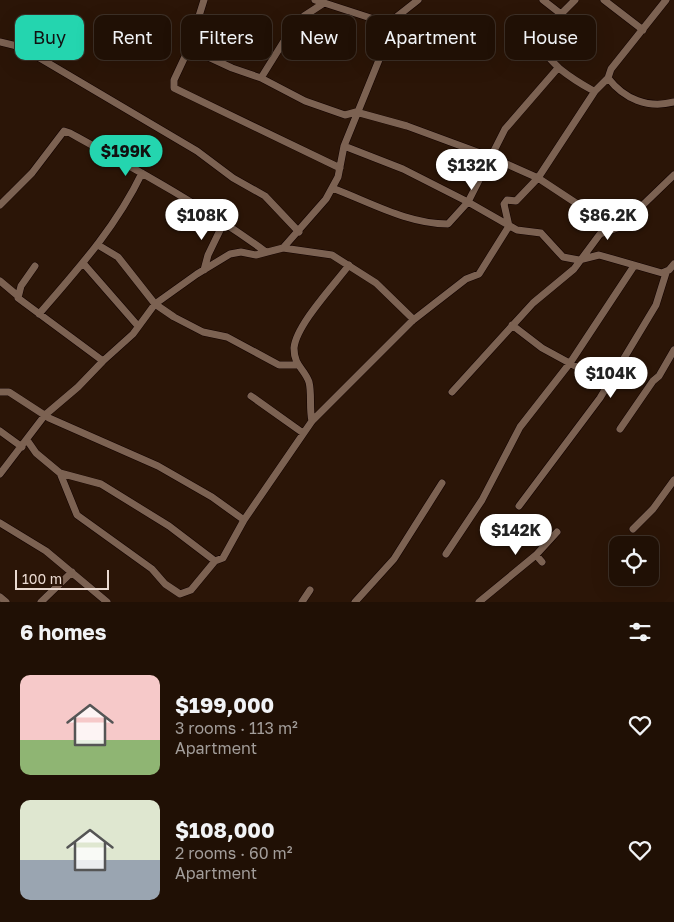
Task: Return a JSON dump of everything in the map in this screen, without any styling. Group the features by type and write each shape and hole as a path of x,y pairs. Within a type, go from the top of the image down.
{"street":[{"path":"199,15 204,0"},
{"path":"316,0 366,16"},
{"path":"399,15 418,0"},
{"path":"543,0 561,14 575,0"},
{"path":"604,0 642,30"},
{"path":"60,473 77,515 152,569 165,584 180,594 191,590 215,561 223,558 244,520 312,420 412,321 466,280 479,274 509,226 510,220 504,204 507,200 516,201 538,178 595,91 608,78 611,69 666,0"},
{"path":"261,78 294,27 304,16 324,4"},
{"path":"0,42 21,47 197,151 233,178 265,196 298,232"},
{"path":"183,60 174,80 174,88 340,168"},
{"path":"218,60 261,78 305,101 345,115 356,112 407,126 491,157 538,178 588,211"},
{"path":"282,248 326,199 332,188 340,168 344,146 356,112 379,60"},
{"path":"551,60 558,68 592,90"},
{"path":"332,188 399,216 432,224 448,224 468,202 505,129 558,68"},
{"path":"608,78 615,88 641,103 654,106 674,102"},
{"path":"0,205 32,173 64,131 70,132 224,222 266,252"},
{"path":"344,146 403,169 468,202 517,230 540,233 563,257 583,258 599,255 634,266 666,272"},
{"path":"39,314 98,245 130,198 142,173"},
{"path":"452,392 533,303 574,269 600,234 620,227 674,175"},
{"path":"204,270 208,254 224,222"},
{"path":"98,245 118,257 155,304 203,332 227,337 278,365 296,364"},
{"path":"0,474 45,415 78,387 103,360 133,334 155,304 230,254 241,252 256,255 282,248 332,256 349,265 376,284 412,318 412,321"},
{"path":"83,263 138,326"},
{"path":"519,506 568,442 608,384 656,305 666,272 674,264"},
{"path":"312,420 309,407 309,384 305,374 296,364 294,346 309,315 349,265"},
{"path":"18,296 21,286 35,266"},
{"path":"446,554 482,500 520,427 570,363 634,266"},
{"path":"0,281 18,296 20,301 103,360"},
{"path":"512,325 542,348 608,384"},
{"path":"620,429 653,381 659,376 674,350"},
{"path":"0,392 9,392 45,415 158,466 212,497 244,520"},
{"path":"251,396 303,433"},
{"path":"0,431 22,447"},
{"path":"27,440 36,453 60,473 102,484 169,526 215,561"},
{"path":"634,529 674,480"},
{"path":"355,602 394,559 442,483"},
{"path":"0,523 24,536 72,572 107,602"},
{"path":"479,602 536,555 557,532"},
{"path":"536,555 542,562"},
{"path":"41,602 72,572"},
{"path":"302,602 310,590"},
{"path":"0,597 6,602"}]}
